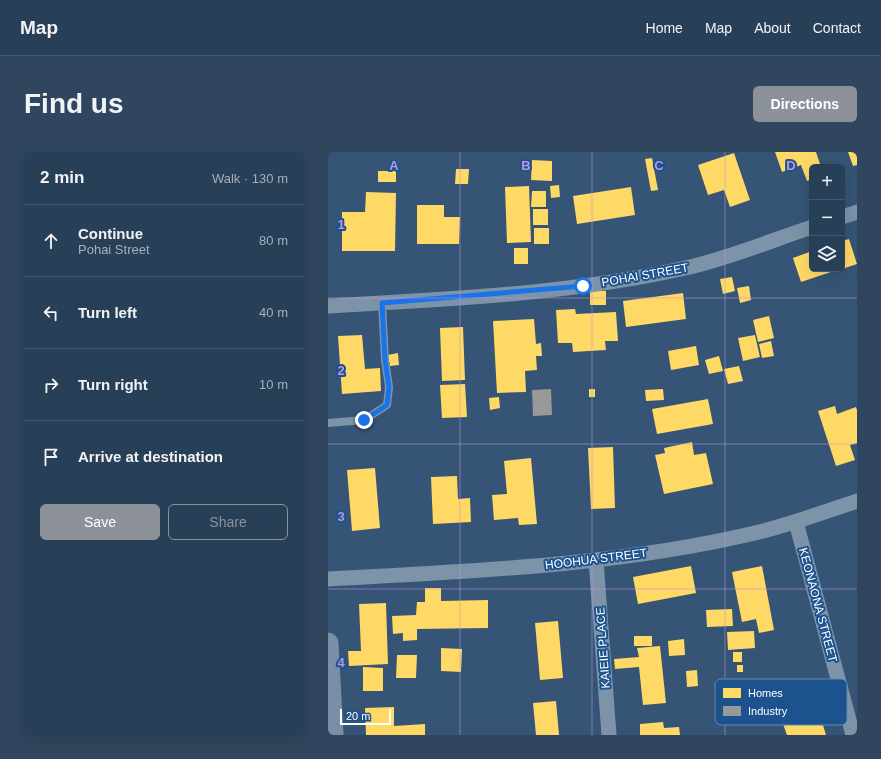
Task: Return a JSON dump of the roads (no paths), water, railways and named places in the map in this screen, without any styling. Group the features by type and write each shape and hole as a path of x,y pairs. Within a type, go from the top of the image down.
{"street":[{"path":"845,216 857,212"},
{"name":"POHAI STREET","path":"328,306 555,289 632,278 709,262 809,228"},
{"name":"HOOHUA STREET","path":"328,579 462,572 596,560 696,545 758,532 796,522 857,501"},
{"name":"KEONAONA STREET","path":"796,522 838,679"},
{"name":"KAIEIE PLACE","path":"596,560 609,735"},
{"path":"328,643 333,735"},
{"name":"KEONAONA STREET","path":"847,713 853,735"}],"lane":[{"path":"328,423 364,420 387,405 389,387 385,360 382,303"}]}
